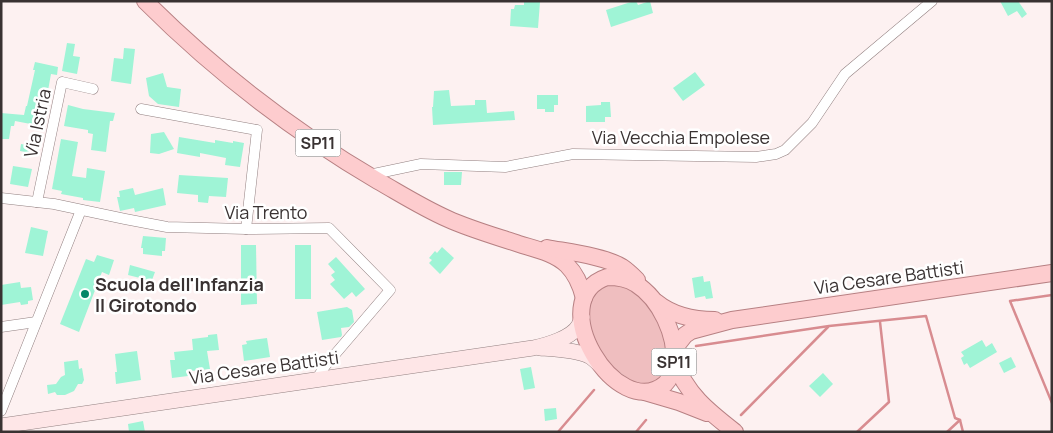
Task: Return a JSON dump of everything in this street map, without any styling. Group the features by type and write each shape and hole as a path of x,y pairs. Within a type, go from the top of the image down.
{"main road":[{"name":"SP11","path":"145,1 208,60 263,104 329,150 437,214 472,228 541,250 566,263 574,273 584,298"},
{"name":"SP11","path":"517,243 591,256 618,265 630,273 650,296"},
{"name":"Via Cesare Battisti","path":"674,355 685,335 691,331 732,320 1052,273"},
{"name":"Via Cesare Battisti","path":"650,296 671,334 674,355 673,370 665,384 658,389 643,392 626,387 612,377 592,354 582,317 584,298 591,286 598,280 617,277 624,279 635,284 650,296 665,309 687,318 698,320 732,320"},
{"path":"674,355 679,374 695,398 735,432"},
{"path":"643,392 679,402 716,417"}],"street":[{"name":"Via Vecchia Empolese","path":"369,175 421,164 504,167 574,154 756,157 776,154 785,150 812,123 845,74 932,1"},
{"name":"Via Istria","path":"37,202 62,82 93,89"},
{"path":"141,109 257,130 246,229"},
{"name":"Via Trento","path":"1,198 37,202 168,227 246,229 329,228 390,290 324,366 316,380"},
{"path":"1,411 81,210"},
{"name":"Via Cesare Battisti","path":"1,426 533,348 549,344 568,335 579,325 582,317"},
{"path":"1,327 36,322"},
{"name":"Via Cesare Battisti","path":"533,348 583,354 590,357 604,369"}],"shaded area":[{"path":"623,284 646,301 666,336 667,369 655,383 636,384 607,363 591,333 589,300 601,286"}],"building":[{"path":"524,1 540,2 538,28 510,26 511,9 514,9 515,5 524,5"},
{"path":"634,1 638,5 650,1 653,13 611,27 606,10"},
{"path":"1000,1 1018,1 1027,14 1022,18 1017,11 1008,16"},
{"path":"67,43 75,44 73,56 80,57 77,74 62,71"},
{"path":"124,48 135,49 131,84 111,81 114,58 123,59"},
{"path":"35,62 58,67 57,75 51,74 47,96 43,96 39,117 43,117 41,126 15,121 14,126 11,126 9,139 1,139 1,113 24,115 35,70 33,70"},
{"path":"695,72 705,85 683,101 673,88"},
{"path":"163,73 167,87 181,89 179,107 158,104 149,96 146,78"},
{"path":"449,90 451,106 475,105 475,100 486,100 487,113 514,111 515,120 433,125 432,107 434,91"},
{"path":"537,95 558,95 558,105 554,105 554,112 545,112 545,109 537,109"},
{"path":"601,102 610,102 611,117 605,117 605,122 586,122 586,106 601,105"},
{"path":"68,105 115,113 113,121 110,121 106,152 91,150 93,134 88,133 88,130 64,126"},
{"path":"164,132 174,149 159,154 150,153 151,134"},
{"path":"179,137 215,143 215,140 244,143 240,167 225,165 226,158 200,153 200,157 177,153"},
{"path":"61,139 78,142 72,176 86,178 87,168 105,171 100,202 83,200 83,198 61,194 62,191 52,189"},
{"path":"21,144 38,147 37,154 20,151"},
{"path":"13,166 32,169 28,187 10,184"},
{"path":"444,172 462,172 461,185 444,185"},
{"path":"179,175 228,178 226,197 209,196 208,203 198,202 198,195 177,193"},
{"path":"133,188 135,195 163,188 166,205 135,212 134,208 120,211 117,197 120,197 119,191"},
{"path":"31,227 48,231 43,256 25,253"},
{"path":"143,236 166,238 165,251 162,251 162,256 143,254 143,248 141,248"},
{"path":"241,245 256,245 257,304 241,305"},
{"path":"295,245 311,245 311,299 295,299"},
{"path":"442,247 454,258 440,274 429,263 432,260 429,258"},
{"path":"97,255 114,260 109,275 102,272 79,332 60,324 86,259 94,262"},
{"path":"336,257 365,289 356,297 352,292 344,299 330,284 335,280 331,275 335,272 328,264"},
{"path":"130,265 155,272 152,280 148,279 147,282 128,275"},
{"path":"703,276 704,282 710,281 713,298 706,299 705,296 695,298 692,278"},
{"path":"20,282 21,288 31,287 33,300 28,301 28,304 21,305 20,302 1,305 1,285"},
{"path":"347,307 352,310 354,322 349,327 341,328 341,337 322,340 317,312"},
{"path":"217,334 219,350 207,351 210,369 191,371 188,372 188,376 172,378 170,360 175,360 174,352 193,350 192,339"},
{"path":"267,338 270,357 244,361 242,345 247,344 246,341"},
{"path":"982,340 986,347 992,343 997,352 970,368 967,363 964,365 961,358 964,356 961,352"},
{"path":"137,351 141,380 116,384 115,354"},
{"path":"1011,357 1016,367 1004,373 999,363"},
{"path":"78,360 79,369 82,368 84,380 82,384 78,384 74,391 65,395 57,395 55,392 48,394 47,385 56,384 65,375 64,362"},
{"path":"531,367 535,388 524,390 520,369"},
{"path":"823,373 833,384 820,397 809,386"},
{"path":"556,408 557,419 545,421 544,409"},
{"path":"143,421 145,432 129,432 128,424"}],"waterway":[{"path":"1052,295 1010,301 1052,403"},
{"path":"696,346 829,326 926,316 955,418 960,420 963,432"},
{"path":"857,432 889,402 880,322"},
{"path":"741,415 828,327"},
{"path":"558,432 594,390"},
{"path":"636,432 646,420"},
{"path":"947,432 960,420"}],"place":[{"name":"Scuola dell'Infanzia Il Girotondo","path":"85,294"}]}
